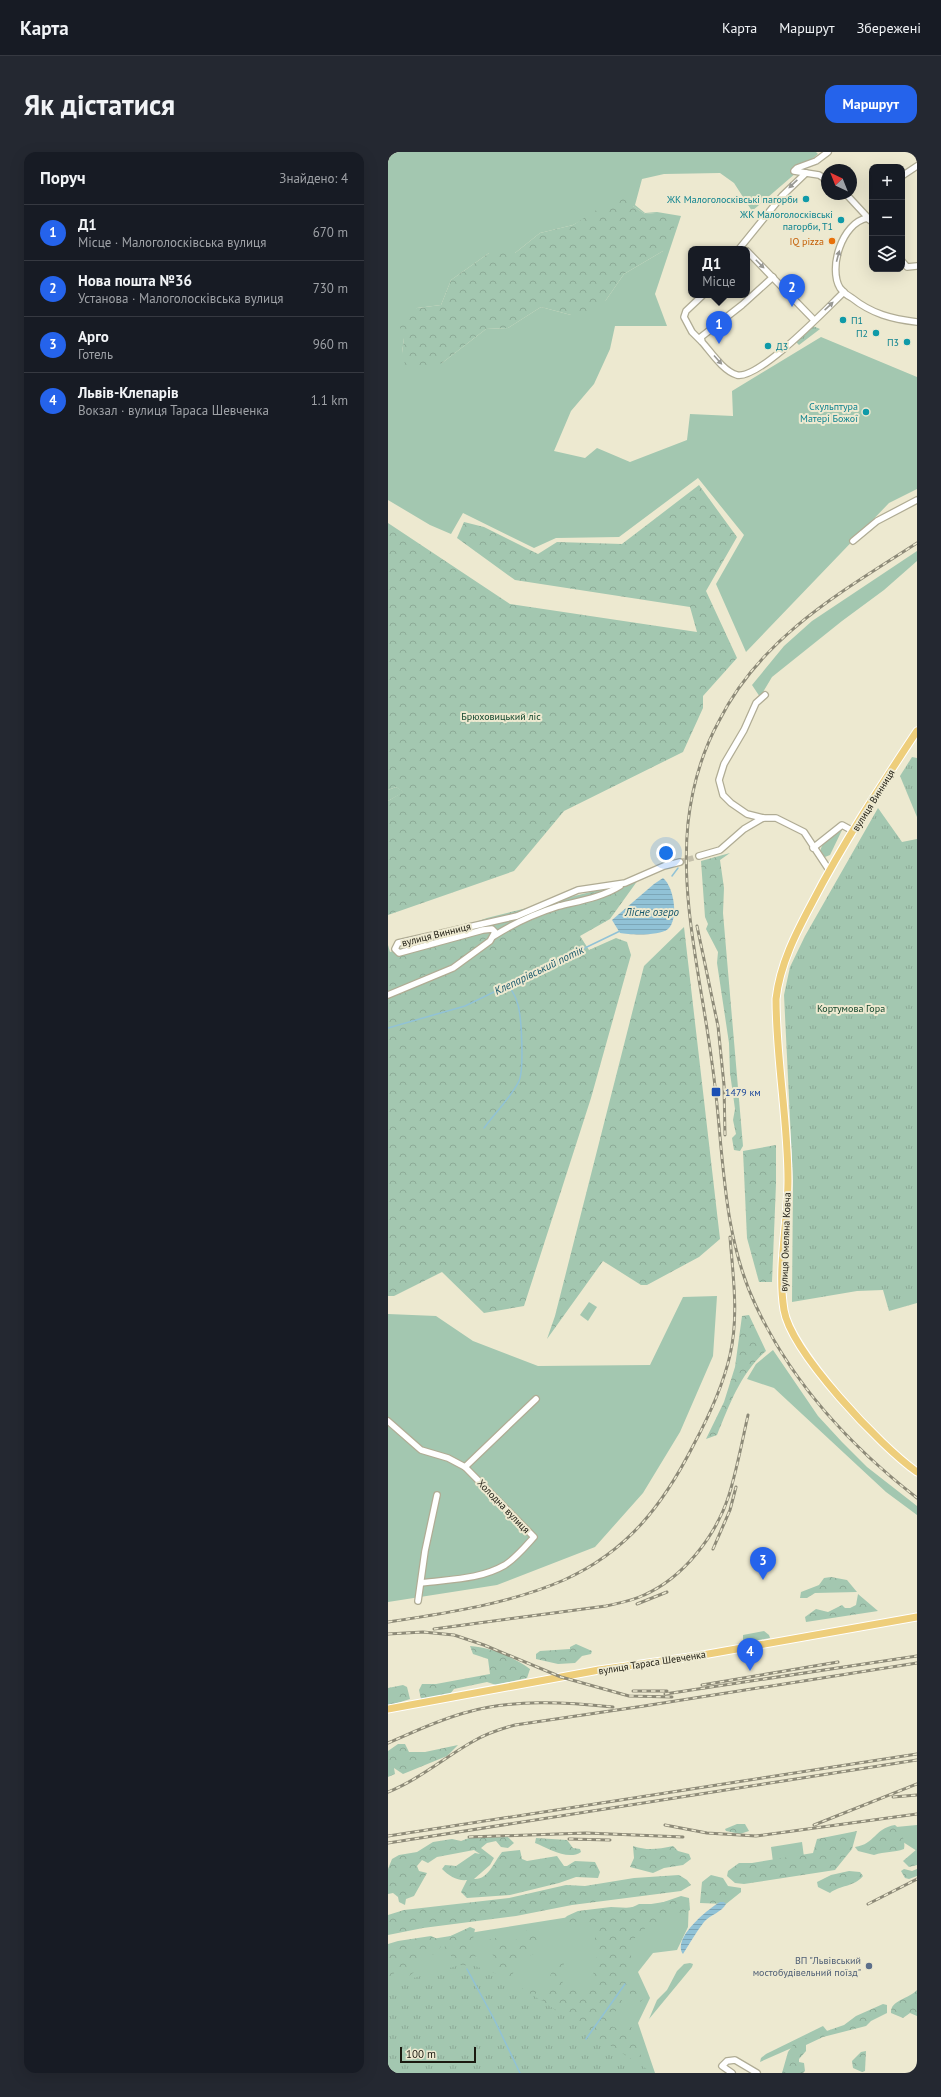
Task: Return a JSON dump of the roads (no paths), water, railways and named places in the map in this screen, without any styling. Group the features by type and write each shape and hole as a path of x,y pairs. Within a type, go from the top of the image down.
{"main road":[{"name":"вулиця Винниця","path":"783,964 829,870 917,731"},
{"name":"вулиця Омеляна Ковча","path":"783,964 778,981 776,1013 788,1180 783,1285 787,1322 797,1343 817,1370 871,1431 917,1472"},
{"name":"вулиця Тараса Шевченка","path":"388,1709 599,1670 697,1656 917,1617"}],"street":[{"path":"821,176 794,171 797,168 816,161 828,152"},
{"path":"905,174 917,166"},
{"path":"745,246 782,196 806,173"},
{"path":"852,200 869,217"},
{"path":"869,219 867,218 858,222 843,239 838,253 836,268 840,288 874,313 893,319 917,322"},
{"path":"750,256 814,320"},
{"path":"905,265 907,267 917,266"},
{"path":"750,298 773,277"},
{"path":"700,298 686,311 684,317 692,332 722,364 732,373 740,375 755,369 780,354 844,292"},
{"path":"702,342 701,337 703,334 750,298"},
{"path":"853,541 877,521 917,500"},
{"path":"765,695 756,703 744,730 724,764 719,780 723,795 731,803 747,814 763,818 776,818 804,832 813,848 829,870"},
{"path":"699,856 720,850 744,829 763,818"},
{"path":"813,848 842,825 853,831"},
{"name":"вулиця Винниця","path":"494,936 494,931 488,929 402,953 399,953 395,949 398,943 404,941 517,916 578,890 625,883 664,866 680,862"},
{"path":"388,995 453,968 486,945 494,936 522,921 556,907 610,891 625,883"},
{"path":"466,1467 536,1399"},
{"name":"Холодна вулиця","path":"388,1421 421,1450 448,1458 466,1467 534,1538 505,1565 491,1571 473,1577 421,1583"},
{"path":"418,1601 437,1495"},
{"path":"732,2073 722,2066 727,2061 735,2060 757,2073"}],"water":[{"name":"Лісне озеро","path":"663,878 670,888 674,903 673,918 668,929 652,934 620,933 612,920"},
{"path":"720,1902 724,1902 726,1904 722,1909 704,1922 683,1954 681,1947 682,1940 687,1932 700,1917"}],"waterway":[{"name":"Клепарівський потік","path":"672,876 678,868"},
{"name":"Клепарівський потік","path":"388,1028 465,1006 620,931"},
{"path":"484,1128 512,1093 521,1075 522,1054 519,1008 514,994 509,986"},
{"path":"467,1969 495,2021 520,2073"},
{"path":"586,2039 625,1984"}],"tunnel":[{"path":"680,862 699,856"}],"railway":[{"path":"917,543 860,580 805,619 780,641 757,665 736,691 719,721 703,757 692,796 686,853 689,913 716,1093 729,1217 744,1277 756,1306 771,1334 805,1387 846,1435 892,1478 917,1498"},
{"path":"697,926 718,1026 724,1085 725,1135"},
{"path":"388,1622 478,1607 522,1595 564,1580 607,1555 641,1524 670,1487 682,1466 700,1433 724,1378 733,1340 735,1311 730,1237"},
{"path":"434,1629 606,1606 635,1599 658,1588 685,1567 707,1540 716,1526 732,1485 748,1415"},
{"path":"713,1549 730,1510 736,1487"},
{"path":"637,1604 667,1592"},
{"path":"388,1634 423,1632 454,1635 484,1645 561,1677 629,1696 672,1697"},
{"path":"665,1694 917,1656"},
{"path":"702,1685 838,1662"},
{"path":"388,1792 410,1781 477,1739 515,1725 917,1663"},
{"path":"633,1691 667,1691"},
{"path":"388,1743 447,1718 504,1705 522,1703 558,1703 613,1707"},
{"path":"388,1836 917,1754"},
{"path":"388,1843 917,1760"},
{"path":"814,1825 917,1784"},
{"path":"893,1797 917,1795"},
{"path":"665,1825 707,1833 756,1836 917,1814"},
{"path":"469,1837 586,1833 683,1837"},
{"path":"569,1839 610,1840"},
{"path":"868,1904 917,1879"}],"place":[{"name":"ЖК Малоголосківські пагорби","path":"806,199"},
{"name":"ЖК Малоголосківські пагорби, Т1","path":"841,220"},
{"name":"IQ pizza","path":"832,241"},
{"name":"Нова пошта №36","path":"792,307"},
{"name":"П1","path":"843,320"},
{"name":"П2","path":"876,333"},
{"name":"П3","path":"907,342"},
{"name":"Д1","path":"719,344"},
{"name":"Д3","path":"768,346"},
{"name":"Скульптура Матері Божої","path":"866,412"},
{"name":"1479 км","path":"716,1092"},
{"name":"Арго","path":"763,1580"},
{"name":"Львів-Клепарів","path":"750,1671"},
{"name":"ВП \"Львівський мостобудівельний поїзд\"","path":"869,1966"}],"park label":[{"name":"Брюховицький ліс","path":"501,716"},
{"name":"Кортумова Гора","path":"851,1008"}]}
